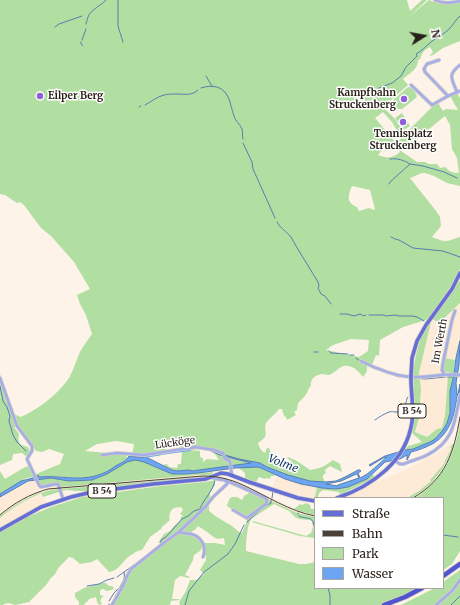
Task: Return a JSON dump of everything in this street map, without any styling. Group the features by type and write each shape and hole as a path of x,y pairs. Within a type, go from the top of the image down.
{"highway":[{"path":"444,575 460,563"},
{"path":"384,605 422,589"},
{"path":"388,605 406,598 422,589"}],"main road":[{"name":"B 54","path":"340,497 372,481 383,473 396,460 408,438 412,424 412,358 417,341 452,289 460,273"},
{"name":"B 54","path":"0,530 36,510 63,499 92,492 206,479 221,473 293,496 314,501"}],"street":[{"path":"435,0 442,2 460,2"},
{"path":"439,60 427,64 424,69 425,72 448,96"},
{"path":"411,85 432,105 459,92 451,78 453,71 460,65"},
{"name":"Im Werth","path":"444,374 442,370 443,363 455,311"},
{"path":"361,360 372,366 401,376 418,377 444,374 459,375"},
{"path":"0,378 17,426 32,446 32,452 27,459 38,483 41,487 58,484 63,499"},
{"path":"396,460 406,463 432,453 444,444 454,427 460,396"},
{"name":"Lücköge","path":"102,454 117,453 144,455 196,447 214,450 224,455 224,459 230,461 232,476"},
{"path":"211,477 215,479 222,479 249,490 265,498 267,501 266,504 246,518 233,510"},
{"path":"112,605 124,586 127,576 132,569 179,532 195,517 212,497 227,484 227,482"},
{"path":"179,532 196,536 200,540 205,549 203,557"},
{"path":"436,605 451,592 460,580"}],"shaded area":[{"path":"460,303 460,341 456,357 455,360 445,358 443,370 445,375 448,376 448,379 445,415 442,429 437,429 427,437 415,432 419,418 421,389 419,373 431,322 433,320 439,323"},
{"path":"460,411 458,435 448,463 433,484 417,497 346,497 403,471 439,452 450,444 451,449 443,465 430,480 431,481 414,494 414,496 432,482 438,476 447,462 454,445"},
{"path":"209,474 212,475 61,489 60,487"},
{"path":"217,475 234,480 294,509 314,515 314,517 297,513 242,486 214,477"},
{"path":"277,475 301,484 317,487 314,499 273,487"},
{"path":"36,480 40,489 24,498 37,492 58,486 59,489 32,495 0,516 0,497 24,483"},
{"path":"42,493 47,503 0,528 0,518 7,512 26,500"}],"green space":[{"path":"0,0 407,0 410,11 422,0 427,0 409,17 429,0 440,4 460,2 460,41 443,48 433,55 429,56 433,52 430,47 422,53 420,59 418,60 417,66 403,79 408,85 383,107 395,119 403,131 399,134 392,122 383,112 375,118 396,143 390,150 382,150 378,155 385,157 395,156 400,152 396,144 434,105 438,103 443,111 446,109 458,110 450,96 457,93 460,98 460,186 447,183 425,173 410,178 440,217 441,226 432,237 448,241 460,237 460,269 449,289 426,320 403,327 380,340 379,356 376,355 372,365 367,364 367,371 363,377 355,368 345,366 340,367 329,375 322,374 315,376 312,379 311,386 307,393 298,403 297,410 294,412 296,415 287,420 282,409 279,409 266,423 265,436 258,443 262,451 265,453 267,448 269,448 278,460 290,463 292,461 287,457 299,462 310,470 322,467 333,460 340,464 342,472 330,466 325,470 326,473 323,475 323,478 325,482 295,478 260,463 252,462 247,464 192,471 177,471 163,465 166,464 169,467 177,468 178,464 181,464 182,451 180,446 169,446 160,456 142,457 132,456 134,444 116,441 97,444 85,451 107,453 129,452 126,457 128,458 113,469 99,475 84,478 46,476 27,478 0,494 0,471 5,479 25,467 30,466 34,475 60,464 64,454 49,449 42,452 36,451 30,440 17,426 14,427 19,434 19,442 28,447 31,453 27,457 22,453 13,454 12,460 0,465 0,374 13,414 21,417 35,410 59,390 71,375 81,350 92,334 86,315 77,295 90,289 74,262 51,236 41,228 24,205 0,194","holes":["445,116 450,125 452,149 457,158 459,173 451,172 445,167 440,168 437,164 417,162 401,151","352,186 370,190 375,209 369,208 359,211 357,207 351,203 349,196","351,339 369,340 368,351 359,357 326,350 333,345","210,447 219,460 207,459 203,462 203,458 200,457 200,451 189,450 205,449"]},
{"name":"Kampfbahn Struckenberg","path":"408,87 414,90 417,97 402,109 398,109 394,106 393,100"},
{"name":"Tennisplatz Struckenberg","path":"402,113 410,126 404,130 395,118"},
{"path":"460,280 460,303 439,323 432,319 442,306"},
{"path":"430,322 419,373 421,389 419,418 415,432 427,437 437,429 442,428 445,415 448,376 454,375 450,391 450,413 443,430 435,439 413,449 405,450 408,446 422,442 412,433 415,414 413,372 421,336"},
{"path":"445,358 455,360 454,373 445,372 443,370"},
{"path":"460,423 460,551 452,564 444,569 444,497 417,497 434,483 446,465 455,446"},
{"path":"452,444 454,445 437,477 421,492 413,497 409,497 431,481 430,480 443,465 451,449"},
{"path":"130,460 144,462 172,474 213,472 212,475 60,487 57,482 43,486 40,485 37,480 51,478 69,481 92,480 107,474"},
{"path":"254,466 274,474 275,476 271,476 270,479 259,477 256,482 245,478 245,473 239,468"},
{"path":"373,474 374,477 370,480 340,495 339,492 323,490 319,493 318,497 315,497 317,487 332,489 346,487 361,482"},
{"path":"209,476 87,491 62,491 61,489 197,477"},
{"path":"215,480 215,485 210,493 210,500 178,532 180,534 190,535 206,543 225,545 224,538 215,538 198,526 192,531 191,534 180,532 209,502 209,511 242,533 247,521 227,505 230,498 237,497 242,500 250,491 297,513 314,517 314,538 300,536 252,522 253,521 306,536 311,533 313,527 312,521 299,519 289,511 274,504 251,519 248,527 246,551 299,564 314,562 314,589 417,589 382,605 180,605 179,602 186,591 190,580 196,580 204,574 200,570 206,560 206,555 204,558 203,557 204,545 200,551 194,555 185,575 190,577 180,576 175,580 172,599 179,600 171,601 170,605 111,605 129,570 140,559 146,557 160,545 162,543 158,543 164,534 170,531 180,521 181,517 183,516 180,514 183,510 181,507 172,509 169,518 170,520 150,537 142,550 127,558 114,571 109,572 97,559 92,562 80,564 73,558 69,557 59,567 47,584 29,602 15,605 9,603 0,605 0,532 18,521 51,507 82,497 161,486"},
{"path":"59,489 59,492 43,497 41,493 15,507 0,518 0,516 31,496 46,491"},
{"path":"306,503 310,505 311,509 314,509 314,515 294,509 300,504 302,505"},
{"path":"460,570 460,605 401,605 433,589 444,589 444,581"},
{"path":"106,583 114,588 106,591 104,589 100,590 100,595 104,596 101,598 100,602 102,604 99,605 96,597 89,599 84,605 79,605 79,602 75,597 75,593 84,588"}],"water":[{"path":"460,341 459,365 456,383 457,395 460,384 459,395 457,396 451,422 440,439 423,448 411,452 407,460 407,455 400,459 385,462 367,479 348,487 336,489 301,484 257,467 172,474 144,462 135,460 127,462 107,474 92,480 69,481 51,478 28,481 0,497 0,494 21,481 37,477 38,475 39,477 74,478 95,476 110,470 127,459 129,456 146,457 177,471 192,471 251,463 220,455 211,451 260,463 288,475 310,481 336,481 358,470 361,471 358,473 360,478 371,471 387,457 370,466 369,465 385,456 413,449 430,442 443,430 450,413 450,391","holes":["357,474 359,478 338,486 326,484 341,481"]}],"waterway":[{"path":"86,24 89,14 106,0"},
{"path":"118,0 118,26 123,42"},
{"path":"55,27 59,24 82,16"},
{"path":"378,90 379,88 392,83 401,76 406,67 417,56 416,54 448,30 460,16"},
{"path":"82,40 86,29"},
{"path":"81,42 83,46"},
{"path":"206,76 212,86"},
{"path":"201,88 209,86 217,87 225,92 229,99 235,118 242,129 243,139"},
{"path":"145,105 164,95 191,94 198,90"},
{"path":"243,143 275,218"},
{"path":"390,159 405,161 410,164"},
{"path":"389,184 410,164 444,172 457,178"},
{"path":"277,222 291,237 318,282 318,288 321,294 325,296 331,304"},
{"path":"391,237 413,248 443,251 460,257"},
{"path":"340,314 354,316 360,314 364,316 366,315"},
{"path":"369,315 412,316 424,321"},
{"path":"329,351 331,353 348,354"},
{"path":"356,358 360,361"},
{"path":"396,376 400,377"},
{"path":"413,378 425,379 445,377"},
{"path":"447,377 453,377"},
{"path":"0,386 3,401 10,416 9,421 13,435 17,442 26,451"},
{"path":"375,420 389,412 399,412 403,410 408,397"},
{"path":"145,457 190,450"},
{"path":"161,544 161,540 166,537 182,519 200,509 213,487 215,480"},
{"path":"272,498 273,491"},
{"path":"263,507 271,503 271,500"},
{"path":"247,522 259,511"},
{"path":"299,516 312,520 314,525"},
{"path":"185,605 189,591 204,572 228,554 235,544 244,525"},
{"path":"444,535 458,537"},
{"path":"120,587 124,580 124,572 145,557"},
{"path":"117,577 124,572"},
{"path":"87,586 99,584 114,578"},
{"path":"109,601 118,589"},
{"path":"328,589 330,605"},
{"path":"451,605 460,596"}],"railway":[{"path":"414,497 433,482 447,464 455,442 460,417"},
{"path":"0,515 22,499 48,489 203,476 218,477 233,481 296,511 314,516"}],"place":[{"name":"Eilper Berg","path":"40,96"},
{"name":"Kampfbahn Struckenberg","path":"404,99"},
{"name":"Tennisplatz Struckenberg","path":"403,122"}],"water label":[{"name":"Volme","path":"283,464"}]}
